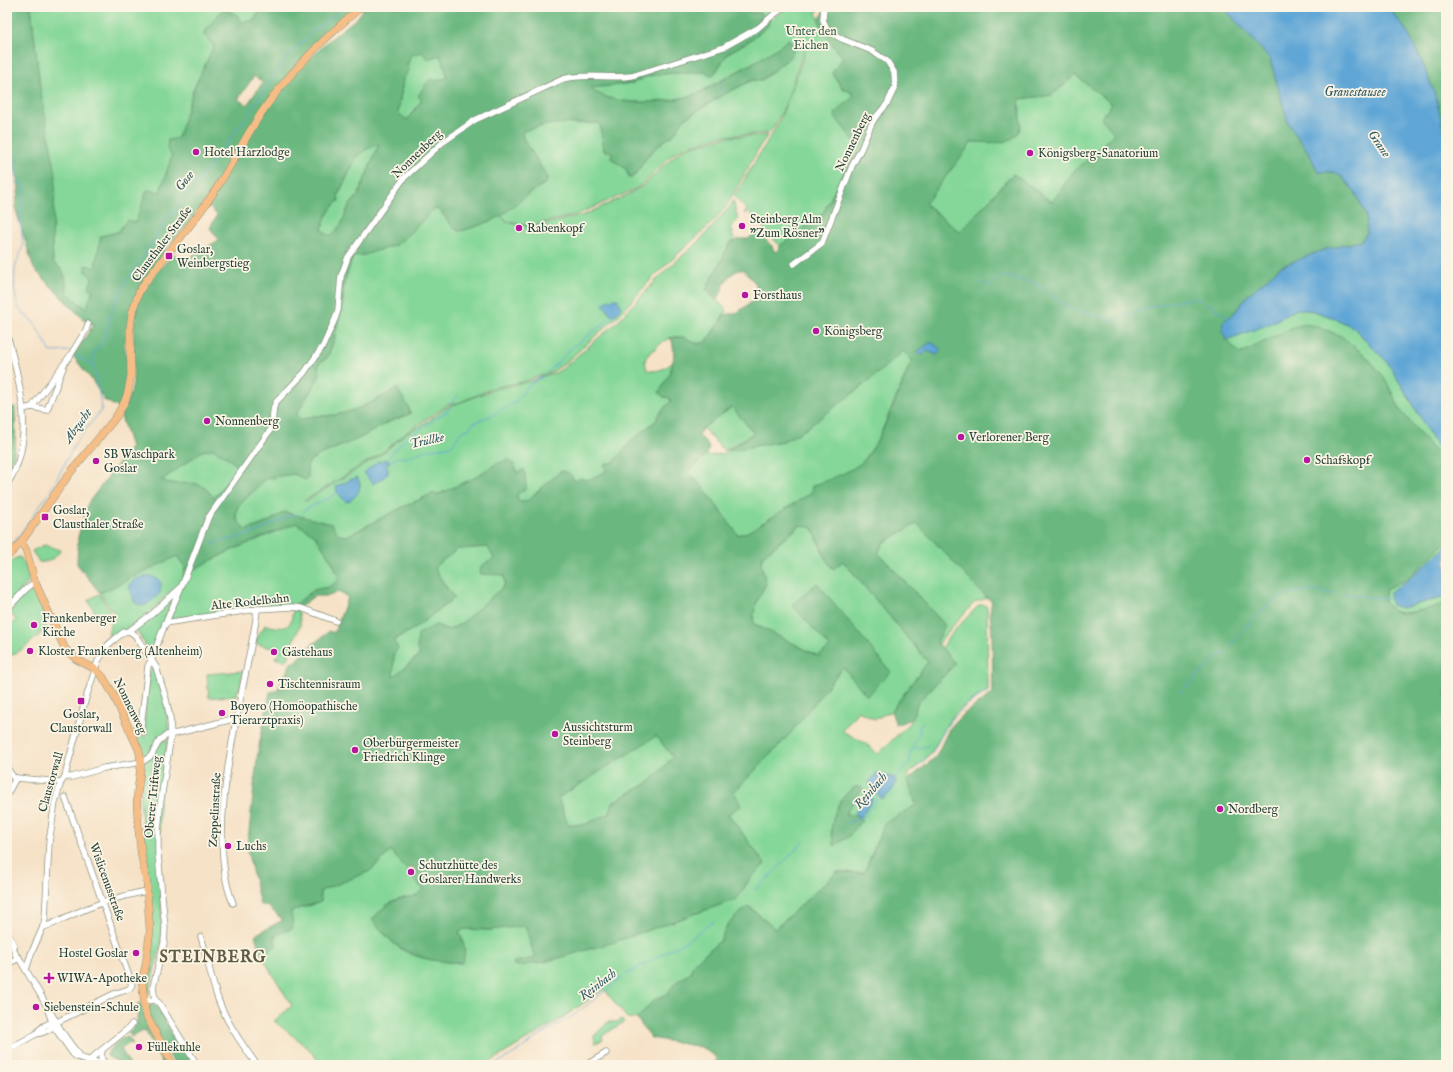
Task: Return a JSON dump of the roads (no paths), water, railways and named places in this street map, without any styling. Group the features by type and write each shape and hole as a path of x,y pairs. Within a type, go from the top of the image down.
{"main road":[{"name":"Clausthaler Straße","path":"8,557 20,544 70,473 112,422 125,401 131,375 131,321 137,298 145,282 210,198 262,113 286,80 317,45 361,7"},
{"name":"Nonnenweg","path":"20,544 65,649 76,659 95,669 103,677 113,694 141,757 137,804 144,871 144,886 147,891 150,931 145,971 146,978 144,984 144,1001 149,1020 173,1065"},
{"path":"8,557 17,554 26,557"}],"street":[{"name":"Nonnenberg","path":"129,631 152,614 182,586 208,518 271,428 276,402 304,373 323,346 331,330 338,310 341,276 348,257 404,178 442,143 475,120 563,79 583,76 618,78 632,76 724,47 758,28 784,7"},
{"name":"Nonnenberg","path":"794,264 822,243 852,166 871,124 874,118 887,104 896,86 894,72 887,61 872,51 842,40 832,35 828,31 823,20 824,7"},
{"path":"32,407 70,356 88,324"},
{"path":"7,334 22,400 22,445 19,459 7,484"},
{"path":"22,409 32,407 48,409 65,362"},
{"path":"7,609 26,589 35,582"},
{"path":"143,732 141,726 148,666 182,586"},
{"name":"Alte Rodelbahn","path":"165,623 257,609 298,608 336,621"},
{"name":"Zeppelinstraße","path":"233,903 224,870 223,822 227,776 257,609"},
{"name":"Claustorwall","path":"26,970 43,926 46,910 49,834 55,802 95,669 108,645 120,634 129,631"},
{"name":"Oberer Triftweg","path":"129,631 135,635 156,667 170,718 171,735 160,806 158,833 164,943 153,987 155,1000"},
{"path":"7,768 13,777 16,778 72,778 104,768 140,763 151,756 163,737 237,718"},
{"path":"7,794 16,778"},
{"name":"Wislicenusstraße","path":"54,1024 114,994 129,989 132,985 66,797"},
{"path":"43,926 50,926 117,897 147,891"},
{"path":"7,933 16,954 46,1004 54,1024 82,1058 88,1063 106,1065"},
{"path":"201,937 216,993 223,1011 256,1065"},
{"name":"Claustorwall","path":"7,964 20,960 31,954"},
{"path":"144,1001 155,1000 159,1003 197,1065"},
{"path":"7,1050 36,1034 40,1029 54,1024"},
{"path":"88,1063 132,1024"},
{"path":"102,1050 101,1058 106,1065"},
{"path":"586,1065 606,1053"}],"water":[{"name":"Granestausee","path":"1223,7 1388,7 1407,31 1423,64 1436,97 1446,136 1446,454 1431,437 1387,362 1353,327 1314,311 1297,309 1267,325 1226,340 1222,331 1223,322 1235,312 1248,295 1280,267 1323,250 1361,241 1367,233 1366,215 1355,192 1341,176 1334,172 1318,172 1309,153 1288,123 1270,59"},
{"path":"618,299 620,309 612,316 603,304 608,301"},
{"path":"931,342 942,350 937,355 927,351 922,356 917,352"},
{"path":"386,459 390,462 386,464 388,473 373,484 364,473 378,461 382,462"},
{"path":"357,477 360,488 354,498 347,502 337,492 336,486"},
{"path":"1446,547 1446,597 1401,608 1392,605 1390,592 1405,582"},
{"path":"150,576 158,579 161,583 160,593 148,604 141,605 134,602 130,589 131,583 137,579"},
{"path":"877,773 895,778 896,781 896,784 892,790 882,799 869,782"},
{"path":"868,794 873,800 860,817 854,815"}],"waterway":[{"name":"Gose","path":"94,366 94,353 104,340 110,317 123,287 163,223 175,211 235,133 289,55 312,32 334,15 338,7"},
{"path":"719,85 721,91"},
{"name":"Abzucht","path":"7,130 12,143 12,153 16,160 15,165 18,182 25,188 22,194 24,199 20,215 23,246 15,267 14,288 18,308 34,323 51,352 70,351"},
{"path":"988,286 989,287 997,278 1007,276 1036,284 1067,307 1114,321 1150,307 1193,298 1201,301"},
{"path":"980,283 984,285"},
{"path":"1206,304 1210,304 1228,318"},
{"name":"Trüllke","path":"548,372 571,348 610,319 613,315"},
{"name":"Abzucht","path":"7,550 18,537 52,488 76,442 102,409 94,367 75,354"},
{"name":"Trüllke","path":"390,461 399,457 404,458 430,449 448,447 452,445 462,431 468,430 473,423 493,415 515,402 530,384 544,376"},
{"path":"450,405 458,396"},
{"path":"387,460 399,445 448,411 449,408"},
{"name":"Trüllke","path":"303,513 306,509 338,492"},
{"name":"Trüllke","path":"212,545 219,541 234,539 259,531 291,515 298,515"},
{"path":"1231,645 1264,608 1284,596 1296,592 1310,591 1335,594"},
{"path":"1344,594 1390,599"},
{"path":"1180,692 1219,656 1226,652"},
{"path":"916,768 931,754 948,724 956,715 968,704 988,691"},
{"name":"Reinbach","path":"895,779 907,766 910,760 909,755 920,732 919,726 923,723"},
{"path":"914,748 928,745"},
{"name":"Reinbach","path":"847,823 863,817 876,802 877,794"},
{"name":"Reinbach","path":"754,889 759,887 804,841"},
{"name":"Reinbach","path":"494,1065 518,1051 540,1035 573,1016 627,974 686,941 714,921"}],"place":[{"name":"Hotel Harzlodge","path":"196,152"},
{"name":"Königsberg-Sanatorium","path":"1030,153"},
{"name":"Steinberg Alm \"Zum Rösner\"","path":"742,226"},
{"name":"Rabenkopf","path":"519,228"},
{"name":"Goslar, Weinbergstieg","path":"169,256"},
{"name":"Forsthaus","path":"745,295"},
{"name":"Königsberg","path":"816,331"},
{"name":"Nonnenberg","path":"207,421"},
{"name":"Verlorener Berg","path":"961,437"},
{"name":"Schafskopf","path":"1307,460"},
{"name":"SB Waschpark Goslar","path":"96,461"},
{"name":"Goslar, Clausthaler Straße","path":"45,517"},
{"name":"Frankenberger Kirche","path":"34,625"},
{"name":"Kloster Frankenberg (Altenheim)","path":"30,651"},
{"name":"Gästehaus","path":"274,652"},
{"name":"Tischtennisraum","path":"270,684"},
{"name":"Goslar, Claustorwall","path":"81,701"},
{"name":"Boyero (Homöopathische Tierarztpraxis)","path":"222,713"},
{"name":"Aussichtsturm Steinberg","path":"555,734"},
{"name":"Oberbürgermeister Friedrich Klinge","path":"355,750"},
{"name":"Nordberg","path":"1220,809"},
{"name":"Luchs","path":"228,846"},
{"name":"Schutzhütte des Goslarer Handwerks","path":"411,872"},
{"name":"Hostel Goslar","path":"136,953"},
{"name":"WIWA-Apotheke","path":"49,978"},
{"name":"Siebenstein-Schule","path":"36,1007"},
{"name":"Füllekuhle","path":"139,1047"}],"district":[{"name":"STEINBERG","path":"213,958"}],"park label":[{"name":"Unter den Eichen","path":"811,38"}],"water label":[{"name":"Grane","path":"1379,144"}]}
